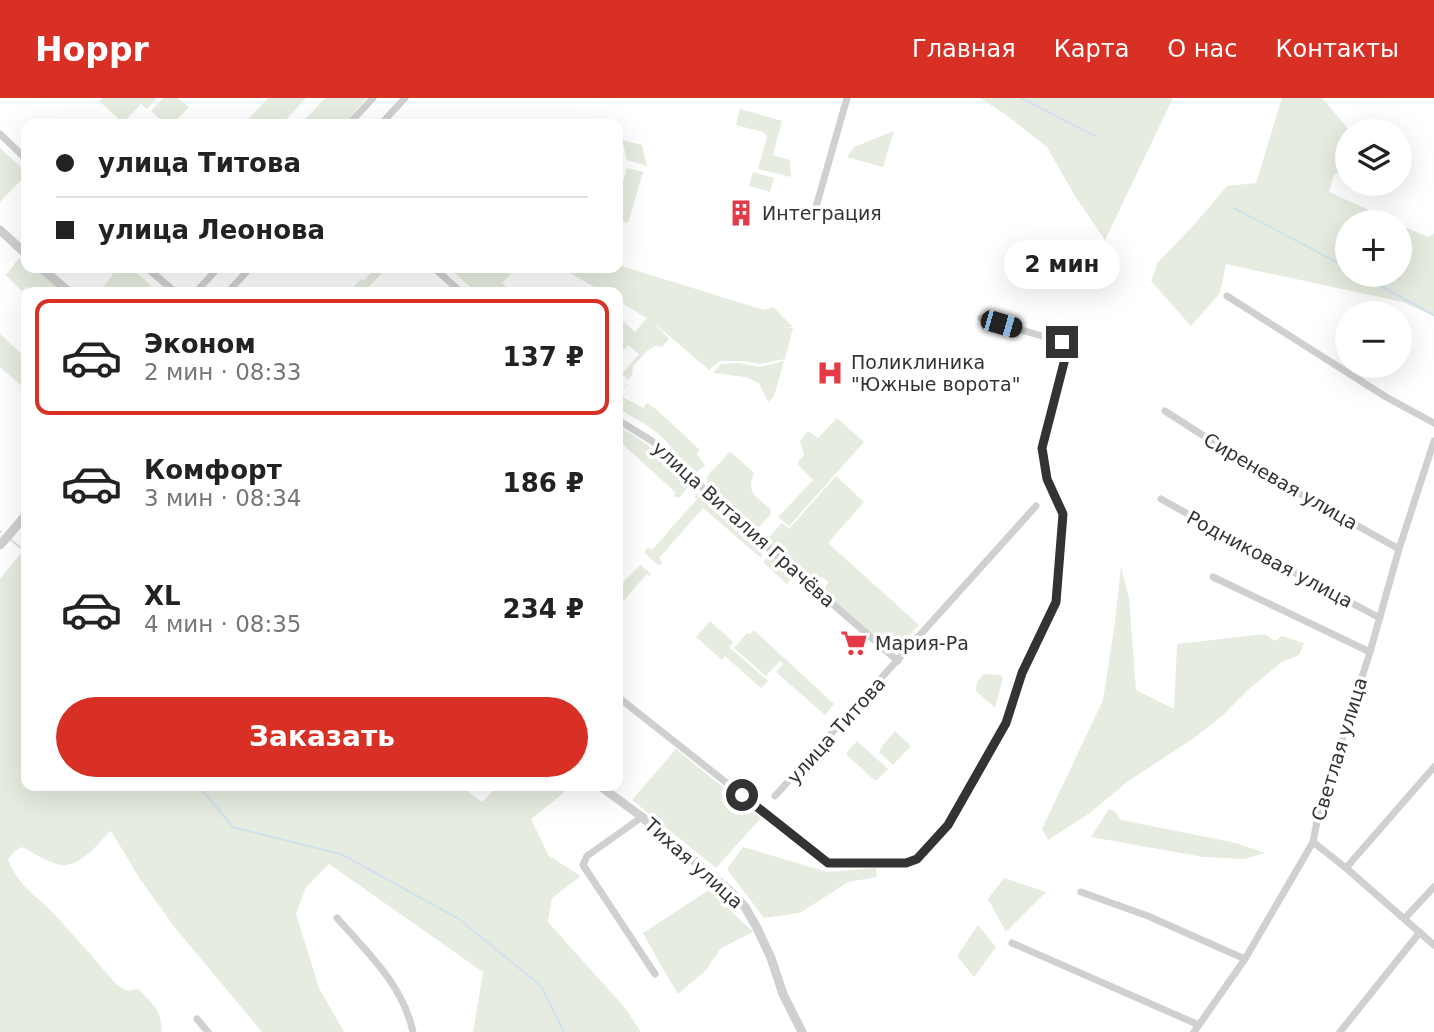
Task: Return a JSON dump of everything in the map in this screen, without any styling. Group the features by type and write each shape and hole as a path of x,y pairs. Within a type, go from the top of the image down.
{"street":[{"path":"354,119 373,98"},
{"path":"386,119 405,98"},
{"path":"816,207 846,98"},
{"path":"0,134 21,154"},
{"path":"2,235 21,250"},
{"path":"47,273 63,287"},
{"path":"153,273 169,287"},
{"path":"201,287 213,273"},
{"path":"233,287 245,273"},
{"path":"440,273 455,287"},
{"path":"1227,296 1386,397 1434,423"},
{"path":"623,701 828,863 906,863 917,859 948,825 1006,723 1022,673 1056,602 1063,514 1047,479 1042,448 1067,351 1062,342 981,318"},
{"name":"Сиреневая улица","path":"1165,411 1249,465 1399,549"},
{"name":"улица Виталия Грачёва","path":"623,423 652,441 756,537 898,661"},
{"name":"Светлая улица","path":"1194,1032 1245,959 1313,842 1319,811 1434,441"},
{"name":"Родниковая улица","path":"1161,499 1380,618"},
{"name":"улица Титова","path":"775,796 1036,506"},
{"path":"0,545 21,521"},
{"path":"1213,577 1370,652"},
{"path":"1346,868 1434,767"},
{"name":"Тихая улица","path":"607,791 642,817 745,907 802,1032"},
{"path":"642,817 587,856 583,865 655,974"},
{"path":"1313,842 1434,945"},
{"path":"1404,919 1434,887"},
{"path":"1081,892 1147,916 1245,959"},
{"path":"337,918 385,972 401,998 413,1032"},
{"path":"1340,1032 1420,932"},
{"path":"1012,943 1199,1025"},
{"path":"197,1019 208,1032"}],"shaded area":[{"path":"102,98 157,98 147,109 141,104 127,119 119,119 99,101"},
{"path":"163,98 178,98 189,107 178,119 160,119 151,111"},
{"path":"268,98 306,98 287,119 249,119"},
{"path":"325,98 367,98 348,119 306,119"},
{"path":"980,98 1173,98 1105,240 1075,196 1047,147"},
{"path":"1282,98 1322,98 1340,119 1335,119 1335,175 1329,192 1369,210 1335,210 1335,287 1412,287 1412,230 1428,237 1434,234 1434,316 1412,306 1412,301 1398,301 1226,264 1220,293 1191,326 1151,281 1158,262 1227,186 1256,183"},
{"path":"740,109 782,121 773,155 790,160 791,177 758,169 767,137 763,132 736,125"},
{"path":"894,131 883,167 847,157 854,147"},
{"path":"623,140 642,145 647,166 627,160"},
{"path":"0,148 21,167 21,180 0,202"},
{"path":"627,168 643,172 628,223 623,222 623,183"},
{"path":"753,172 774,178 770,192 749,186"},
{"path":"21,258 21,273 40,273 56,287 21,287 21,290 6,275"},
{"path":"623,267 764,310 773,307 793,327 784,328 793,328 785,359 760,364 720,361 709,370 654,323 669,339 662,347 655,346 648,350 633,366 628,380 623,373 639,354 628,345 623,350 623,321 635,332 647,318 623,304 623,287 594,287 570,273 623,273"},
{"path":"111,273 137,273 152,287 102,287 113,275"},
{"path":"371,273 382,273 369,287 354,287 361,279 364,280"},
{"path":"455,273 511,273 502,283 506,287 470,287"},
{"path":"0,334 21,353 21,386 0,367"},
{"path":"784,361 774,396 768,402 759,383 745,377 713,373 721,364 739,363 760,367"},
{"path":"623,397 643,408 647,403 657,410 700,450 697,454 705,465 695,472 661,436 623,411"},
{"path":"837,418 864,442 789,526 778,517 813,480 798,465 804,455 800,441 808,431 818,438"},
{"path":"623,429 647,444 689,482 679,498 673,496 676,493 623,445"},
{"path":"731,452 753,472 752,491 771,510 771,514 759,527 707,483 709,474"},
{"path":"836,476 864,502 828,543 919,625 892,654 821,592 829,582 822,577 815,585 763,538 769,537 782,523 789,529"},
{"path":"699,493 763,549 761,558 703,508 659,558 662,562 660,565 645,553 646,549 652,550 697,499 694,496"},
{"path":"21,553 21,791 468,791 482,802 493,791 566,791 531,819 549,856 581,876 552,898 548,922 625,1008 641,1032 473,1032 483,972 329,864 306,887 296,914 319,988 344,1032 262,1032 176,929 140,879 111,831 89,853 69,864 53,863 22,847 8,859 23,884 56,916 117,985 128,991 138,989 152,1004 160,1018 162,1032 0,1032 0,579"},
{"path":"771,553 791,572 792,576 787,584 763,562"},
{"path":"640,565 650,573 651,577 647,574 623,601 623,583"},
{"path":"1121,566 1129,598 1136,690 1174,709 1177,644 1264,634 1275,641 1282,636 1304,643 1299,655 1282,662 1194,738 1127,782 1090,813 1048,840 1042,829 1103,700"},
{"path":"710,621 733,642 729,647 768,681 761,688 725,656 722,660 696,637"},
{"path":"754,630 834,704 825,715 776,672 783,664 780,661 766,676 734,648 747,633 750,634"},
{"path":"984,674 1000,675 1003,678 995,708 976,691 977,682"},
{"path":"895,731 911,746 893,765 879,752"},
{"path":"857,741 888,769 877,780 847,755"},
{"path":"676,749 761,818 716,868 632,800"},
{"path":"1109,809 1115,811 1121,820 1236,843 1265,853 1244,859 1203,857 1091,837"},
{"path":"743,847 827,872 876,868 877,877 848,882 800,913 764,918 727,869"},
{"path":"1004,878 1046,892 1006,932 988,899"},
{"path":"709,890 753,932 721,948 706,970 678,994 643,933"},
{"path":"978,925 996,947 974,977 957,956"}],"waterway":[{"path":"1021,98 1095,136"},
{"path":"1234,208 1335,261"},
{"path":"1382,287 1434,315"},
{"path":"11,540 21,548"},
{"path":"203,791 233,827 341,854 459,919 541,986 564,1032"}],"place":[{"name":"Интеграция","path":"741,213"},
{"name":"Поликлиника \"Южные ворота\"","path":"830,373"},
{"name":"Мария-Ра","path":"854,643"}],"route":[{"path":"742,795 828,863 906,863 917,859 948,825 1006,723 1022,673 1056,602 1063,514 1047,479 1042,448 1067,351 1062,342"}]}
